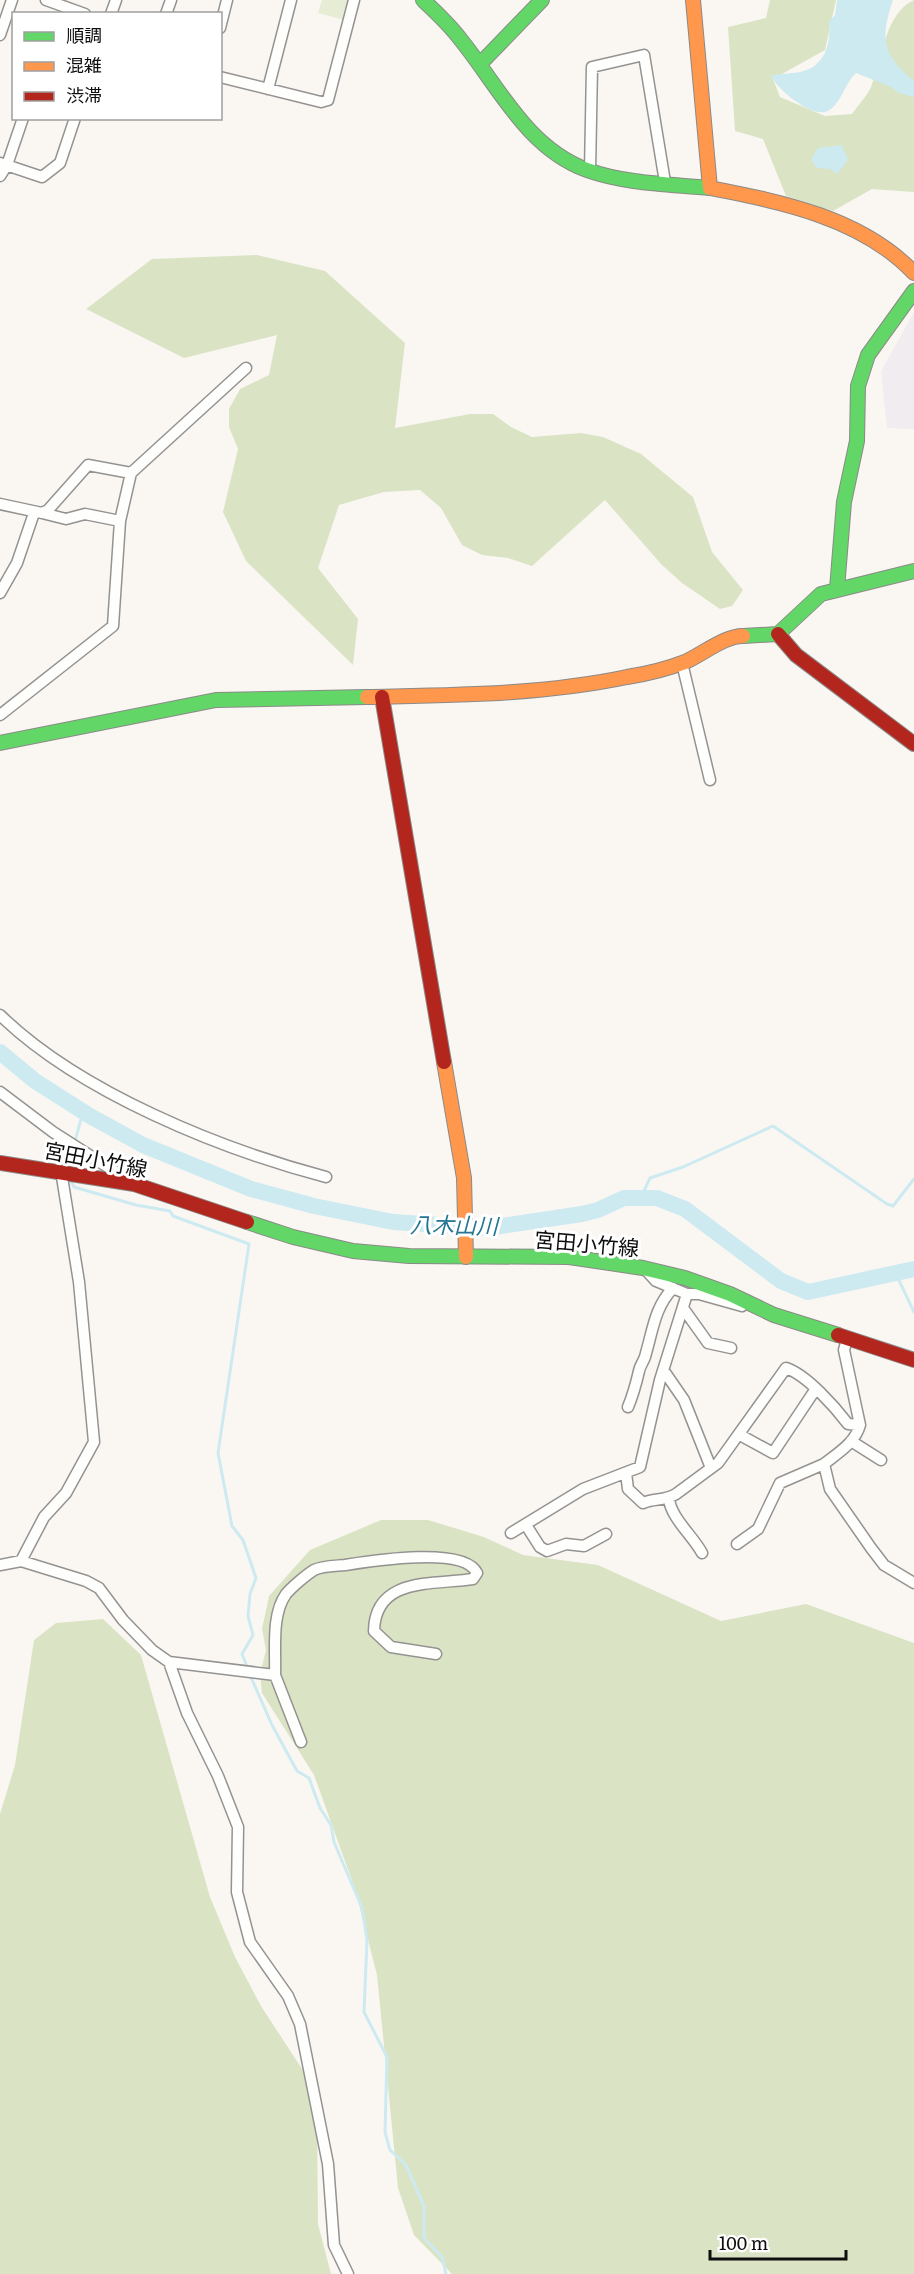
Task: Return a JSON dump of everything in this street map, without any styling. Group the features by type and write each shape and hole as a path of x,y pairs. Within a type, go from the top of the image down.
{"street":[{"path":"0,35 12,0"},
{"path":"46,0 61,9"},
{"path":"222,20 227,0"},
{"path":"268,89 291,0"},
{"path":"222,78 321,102 328,100 354,0"},
{"path":"423,0 445,19 539,141 569,162 590,171 763,198 815,214 878,241 906,261 914,273"},
{"path":"480,63 494,52 542,0"},
{"path":"693,0 710,188"},
{"path":"590,171 592,67 644,55 665,182"},
{"path":"0,176 22,120"},
{"path":"4,164 42,177 60,163 74,120"},
{"path":"837,589 844,502 857,441 858,386 868,355 914,291"},
{"path":"0,715 113,626 120,521 131,473 246,368"},
{"path":"38,513 48,510 88,465 131,473"},
{"path":"0,504 66,519 85,514 120,521"},
{"path":"0,593 17,563 38,513"},
{"path":"0,743 216,700 510,694 572,687 629,677 682,663 711,650 733,636 778,634 821,594 914,571"},
{"path":"778,634 796,655 914,744"},
{"path":"682,663 710,780"},
{"path":"382,697 464,1178 466,1257"},
{"path":"0,1015 53,1060 108,1090 218,1142 283,1166 326,1177"},
{"path":"0,1092 52,1132 134,1184"},
{"name":"宮田小竹線","path":"0,1162 134,1184 293,1237 352,1251 409,1256 569,1257 643,1268 685,1278 847,1339 914,1360"},
{"path":"21,1561 44,1516 66,1493 87,1460 94,1442 79,1282 61,1171"},
{"path":"643,1268 656,1281 687,1294 699,1294 739,1306 756,1306"},
{"path":"628,1407 637,1384 639,1368 646,1356 651,1328 662,1300 673,1288"},
{"path":"511,1533 526,1526 583,1489 640,1467 664,1371 687,1294"},
{"path":"683,1308 708,1343 731,1348"},
{"path":"737,1544 758,1529 780,1483 824,1464 857,1435 860,1425 857,1402 844,1350 847,1339"},
{"path":"626,1473 628,1489 643,1503 669,1499 711,1468 741,1435 786,1368 833,1406 848,1424 860,1425"},
{"path":"664,1371 684,1400 711,1468"},
{"path":"741,1435 773,1453 815,1390"},
{"path":"851,1441 881,1460"},
{"path":"824,1464 830,1489 871,1548 884,1565 914,1583"},
{"path":"669,1499 670,1509 692,1535 702,1553"},
{"path":"526,1526 540,1547 547,1551 566,1544 584,1546 606,1534"},
{"path":"301,1742 275,1675 277,1615 286,1594 315,1570 372,1560 448,1559 474,1567 477,1573 473,1579 413,1584 396,1591 379,1609 374,1619 374,1631 383,1642 391,1647 436,1654"},
{"path":"0,1565 21,1561 86,1581 99,1588 123,1620 152,1650 169,1662 275,1675"},
{"path":"169,1662 187,1713 218,1776 238,1827 237,1892 250,1942 288,1996 300,2024 325,2144 334,2245 348,2274"}],"shaded area":[{"path":"914,312 914,429 887,428 881,371"}],"green space":[{"path":"322,0 350,0 344,20 318,13"},
{"path":"770,0 836,0 825,50 773,79 780,97 825,116 852,114 871,87 891,26 904,6 914,0 914,192 872,189 833,211 786,196 763,139 735,131 728,27 766,18"},
{"path":"257,255 325,271 405,343 395,428 470,414 493,414 511,427 532,437 581,433 603,437 641,454 693,497 712,552 743,590 732,606 720,609 682,583 661,564 605,500 532,566 508,558 482,555 462,545 441,508 420,490 384,492 339,505 318,568 358,619 353,665 246,561 223,512 238,449 229,427 229,409 240,389 269,375 277,335 184,358 86,309 152,259"},
{"path":"381,1520 428,1520 484,1537 523,1555 598,1565 721,1621 806,1604 914,1643 914,2274 452,2274 414,2235 398,2188 377,1975 355,1889 314,1775 262,1693 260,1674 266,1650 262,1629 269,1596 310,1550"},
{"path":"103,1619 141,1655 210,1897 235,1957 261,2006 306,2075 317,2116 318,2224 331,2274 0,2274 0,1814 15,1765 34,1640 56,1623"}],"water":[{"path":"837,0 893,0 886,25 887,45 895,63 914,81 914,97 899,93 891,87 856,73 836,104 828,111 821,112 805,107 787,95 775,82 771,76 797,73 809,69 821,60 827,46 829,22 835,15"},
{"path":"842,145 848,160 837,174 830,169 817,168 811,160 818,148"}],"waterway":[{"name":"八木山川","path":"0,1052 35,1081 90,1116 143,1145 251,1189 314,1206 393,1222 488,1228 582,1214 598,1210 624,1198 657,1198 685,1209 781,1281 808,1292 914,1269"},
{"path":"66,1167 64,1158 75,1141 83,1112"},
{"path":"641,1197 650,1178 683,1167 773,1126 887,1204 893,1206 914,1179"},
{"path":"70,1179 74,1187 136,1205 170,1211 173,1216 249,1244 218,1453 232,1526 243,1540 256,1578 250,1594 248,1616 253,1635 242,1654 248,1669"},
{"path":"896,1274 914,1312"},
{"path":"250,1675 272,1725 297,1771 309,1778 320,1808 331,1825 334,1842 362,1908 367,1940 364,2012 387,2057 385,2132 390,2150 406,2165 424,2206 424,2238 442,2257 446,2274"}],"traffic: fast":[{"path":"423,0 457,35 531,132 566,160 587,170 617,178 710,188"},
{"path":"480,64 542,0"},
{"path":"837,589 844,502 857,441 858,386 868,355 914,291"},
{"path":"743,636 778,634 821,594 914,571"},
{"path":"0,743 216,700 367,697"},
{"path":"247,1222 293,1237 353,1251 409,1256 569,1257 643,1268 685,1278 730,1294 774,1315 838,1335"}],"traffic: slow":[{"path":"693,0 710,188 765,199 819,215 846,226 870,238 914,273"},
{"path":"367,697 530,691 595,683 671,667 728,639 743,636"},
{"path":"444,1062 464,1178 466,1257"}],"traffic: jam":[{"path":"778,634 796,655 914,744"},
{"path":"382,697 444,1062"},
{"path":"0,1163 134,1184 247,1222"},
{"path":"838,1335 914,1360"}]}
